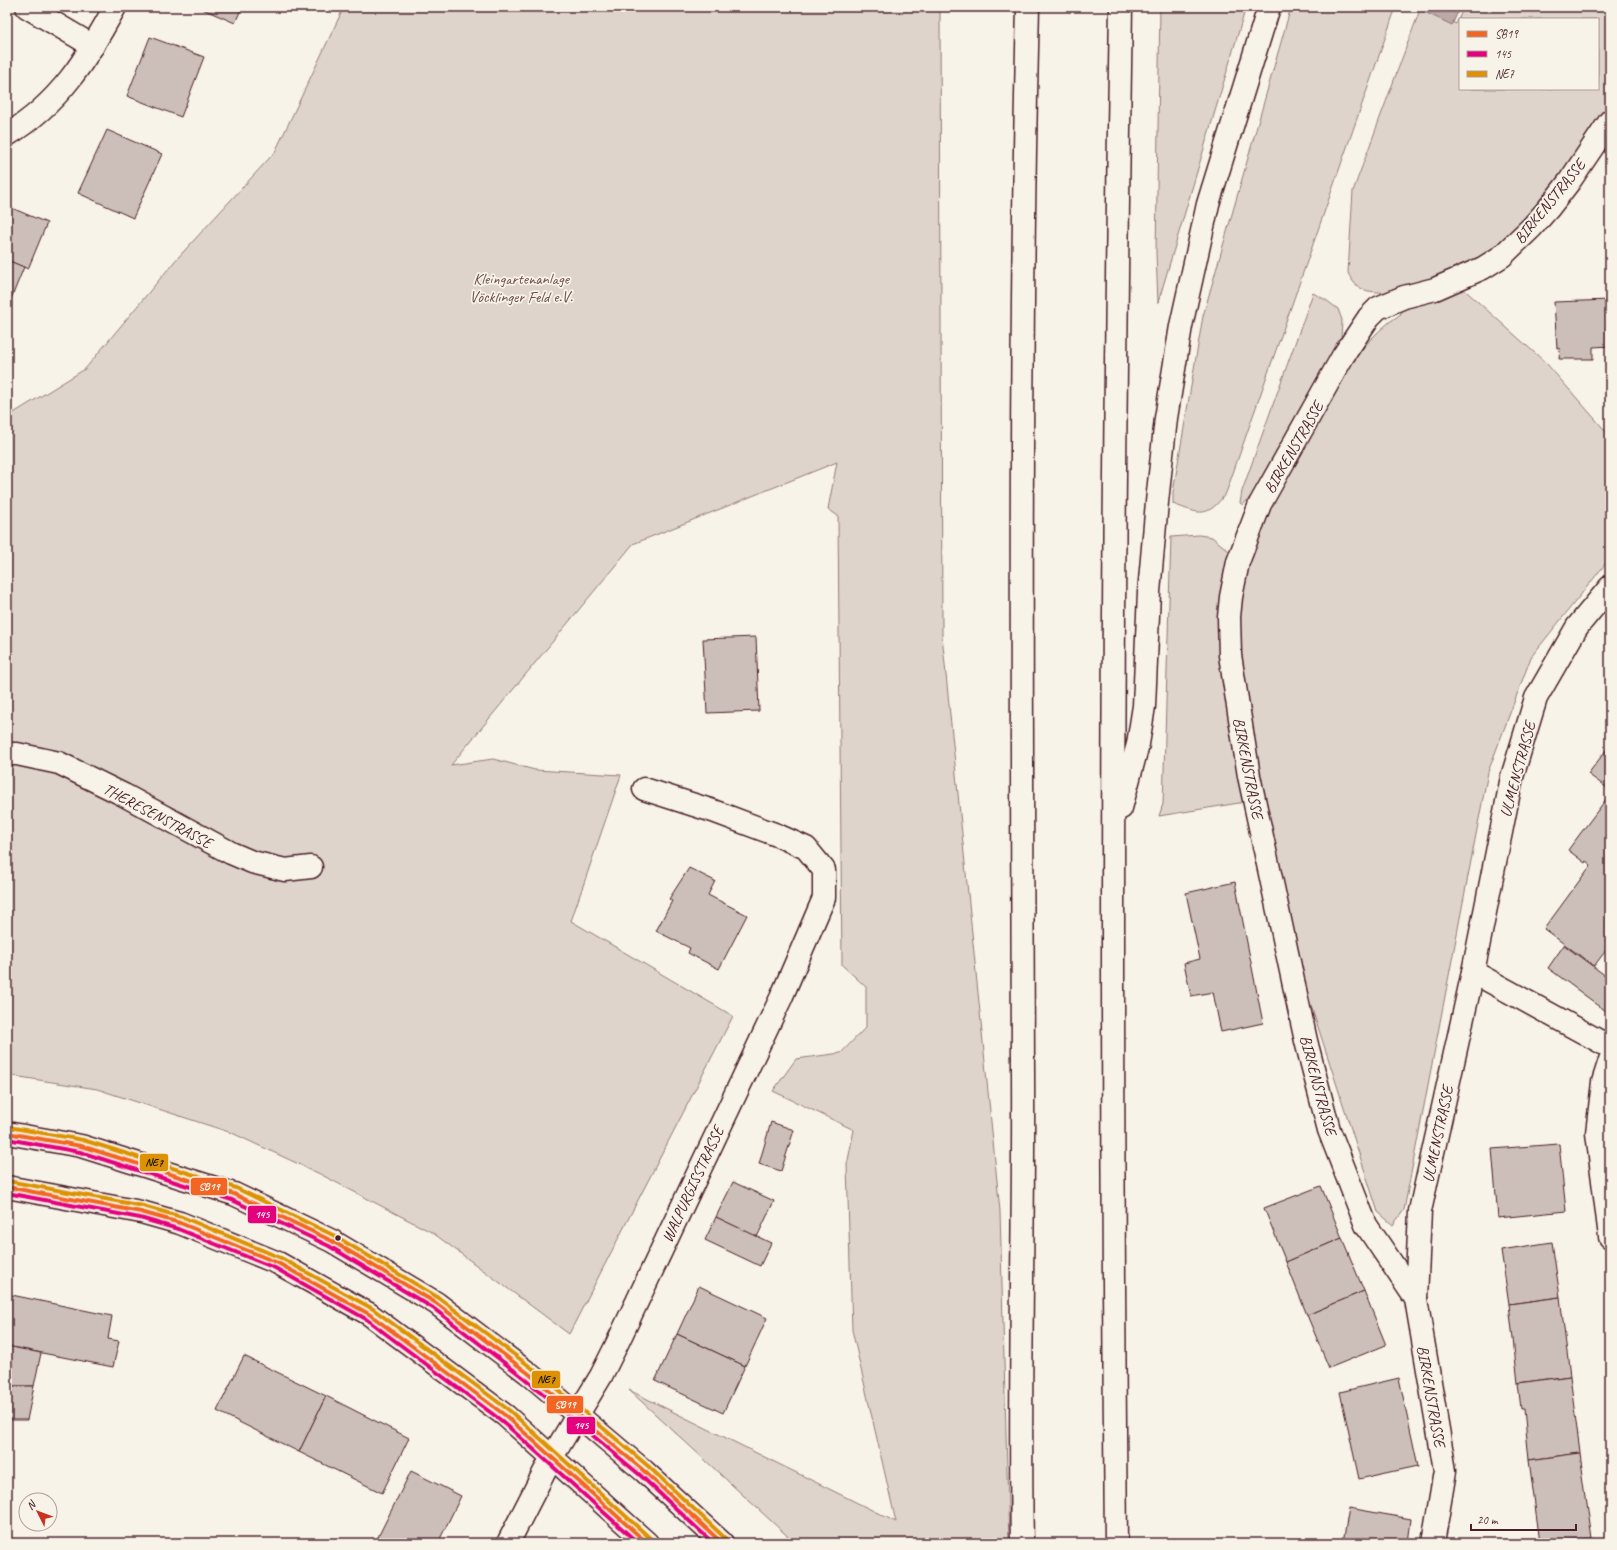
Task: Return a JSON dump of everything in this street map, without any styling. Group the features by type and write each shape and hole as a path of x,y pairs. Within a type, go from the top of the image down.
{"main road":[{"path":"28,7 93,46"},
{"path":"7,135 48,105 78,70 115,7"},
{"path":"1022,1543 1024,1121 1021,585 1024,160 1028,7"},
{"path":"1116,1543 1113,1134 1113,838 1114,557 1121,7"},
{"path":"1113,838 1132,769 1141,725 1157,495 1166,418 1180,334 1208,204 1269,7"},
{"name":"BIRKENSTRASSE","path":"1433,1543 1445,1471 1416,1299 1366,1225 1329,1130 1306,1041 1249,776 1230,655 1229,618 1231,597 1240,556 1260,504 1343,356 1369,317 1378,308 1404,297 1435,289 1483,268 1502,256 1548,209 1569,182 1610,121"},
{"name":"ULMENSTRASSE","path":"1416,1299 1420,1211 1473,972 1512,777 1536,698 1577,627 1610,587"},
{"name":"THERESENSTRASSE","path":"7,754 17,754 59,763 252,862 284,870 311,867"},
{"name":"WALPURGISSTRASSE","path":"508,1543 552,1457 616,1346 781,998 824,898 824,870 806,848 778,834 644,789"},
{"path":"1473,972 1610,1047"},
{"path":"1610,1060 1603,1082 1597,1133 1610,1237"},
{"path":"7,1133 81,1146 234,1194 332,1241 436,1303 528,1373 644,1471 722,1543"},
{"path":"7,1187 141,1212 172,1220 278,1263 369,1314 488,1401 647,1543"}],"green space":[{"name":"Kleingartenanlage Vöcklinger Feld e.V.","path":"344,7 940,7 942,635 1000,1211 1009,1543 795,1543 629,1390 896,1522 852,1330 847,1165 854,1130 773,1091 796,1059 841,1053 866,1027 866,987 842,965 838,516 828,509 837,462 633,544 451,765 493,759 535,770 621,775 571,921 733,1016 569,1334 433,1233 320,1174 232,1133 97,1089 7,1075 7,417 85,369 174,262 275,152"},
{"path":"1160,7 1246,7 1158,303 1156,253"},
{"path":"1291,7 1396,7 1226,493 1214,507 1208,511 1197,512 1173,504 1173,492 1203,316"},
{"path":"1421,7 1456,24 1464,7 1610,7 1610,117 1566,180 1458,284 1546,363 1610,436 1610,558 1531,657 1488,772 1404,1210 1393,1225 1378,1212 1245,802 1159,816 1163,804 1171,537 1199,535 1212,537 1229,551 1255,523 1269,505 1327,401 1360,351 1380,330 1401,314 1391,293 1371,291 1360,288 1352,280 1348,273 1353,191"},
{"path":"1313,293 1338,309 1342,320 1341,339 1287,432 1260,486 1243,505 1240,503 1242,491"}],"shaded area":[{"path":"1416,7 1460,7 1452,25"}],"building":[{"path":"198,7 242,7 235,23"},
{"path":"150,37 204,57 181,117 127,96"},
{"path":"107,130 162,154 133,218 78,193"},
{"path":"7,206 47,223 28,269 7,260"},
{"path":"7,260 24,267 9,304 7,304"},
{"path":"1610,300 1610,346 1593,347 1593,359 1559,359 1560,349 1557,348 1554,302"},
{"path":"756,637 759,711 707,713 703,639"},
{"path":"1610,745 1610,790 1588,774"},
{"path":"1610,794 1610,945 1594,966 1544,929 1591,865 1586,861 1585,863 1568,850"},
{"path":"689,868 715,881 708,895 747,915 719,969 688,953 690,948 656,931 672,901 669,899"},
{"path":"1235,882 1263,1023 1221,1032 1213,992 1191,996 1184,963 1200,959 1186,893"},
{"path":"1564,945 1610,979 1610,1006 1606,1011 1548,968"},
{"path":"771,1122 794,1130 781,1171 759,1164"},
{"path":"1559,1144 1566,1211 1498,1218 1492,1149"},
{"path":"733,1182 774,1201 757,1237 716,1217"},
{"path":"1321,1186 1342,1238 1286,1262 1264,1208"},
{"path":"716,1217 771,1243 760,1266 705,1240"},
{"path":"1342,1238 1364,1291 1307,1315 1286,1262"},
{"path":"1552,1242 1560,1297 1509,1304 1501,1250"},
{"path":"699,1286 767,1318 745,1366 677,1334"},
{"path":"1364,1291 1386,1345 1329,1368 1307,1315"},
{"path":"7,1294 112,1316 108,1339 119,1341 113,1367 7,1346"},
{"path":"1560,1297 1570,1376 1518,1383 1509,1304"},
{"path":"677,1334 745,1366 723,1413 655,1381"},
{"path":"7,1346 41,1353 34,1386 7,1386"},
{"path":"244,1356 326,1396 299,1452 217,1411"},
{"path":"1570,1376 1580,1453 1529,1460 1524,1409 1521,1409 1518,1383"},
{"path":"1399,1378 1418,1466 1359,1479 1340,1392"},
{"path":"7,1386 34,1386 27,1420 7,1420"},
{"path":"326,1396 409,1438 382,1493 299,1452"},
{"path":"1580,1453 1592,1538 1540,1543 1529,1460"},
{"path":"411,1471 461,1496 438,1543 375,1543"},
{"path":"1349,1508 1411,1519 1408,1543 1343,1543"}],"transit line":[{"name":"NE7","path":"8,1127 83,1140 236,1188 335,1236 439,1298 532,1368 648,1466 726,1539"},
{"name":"SB19","path":"7,1133 81,1146 234,1194 332,1241 436,1303 528,1373 644,1471 722,1543"},
{"name":"145","path":"7,1139 80,1152 232,1200 329,1246 433,1308 524,1378 640,1475 713,1543"},
{"name":"NE7","path":"8,1181 143,1206 182,1217 281,1258 373,1309 510,1411 651,1539"},
{"name":"SB19","path":"7,1187 141,1212 180,1223 278,1263 369,1314 506,1416 647,1543"},
{"name":"145","path":"7,1193 140,1218 178,1229 275,1268 366,1319 502,1421 638,1543"}]}
